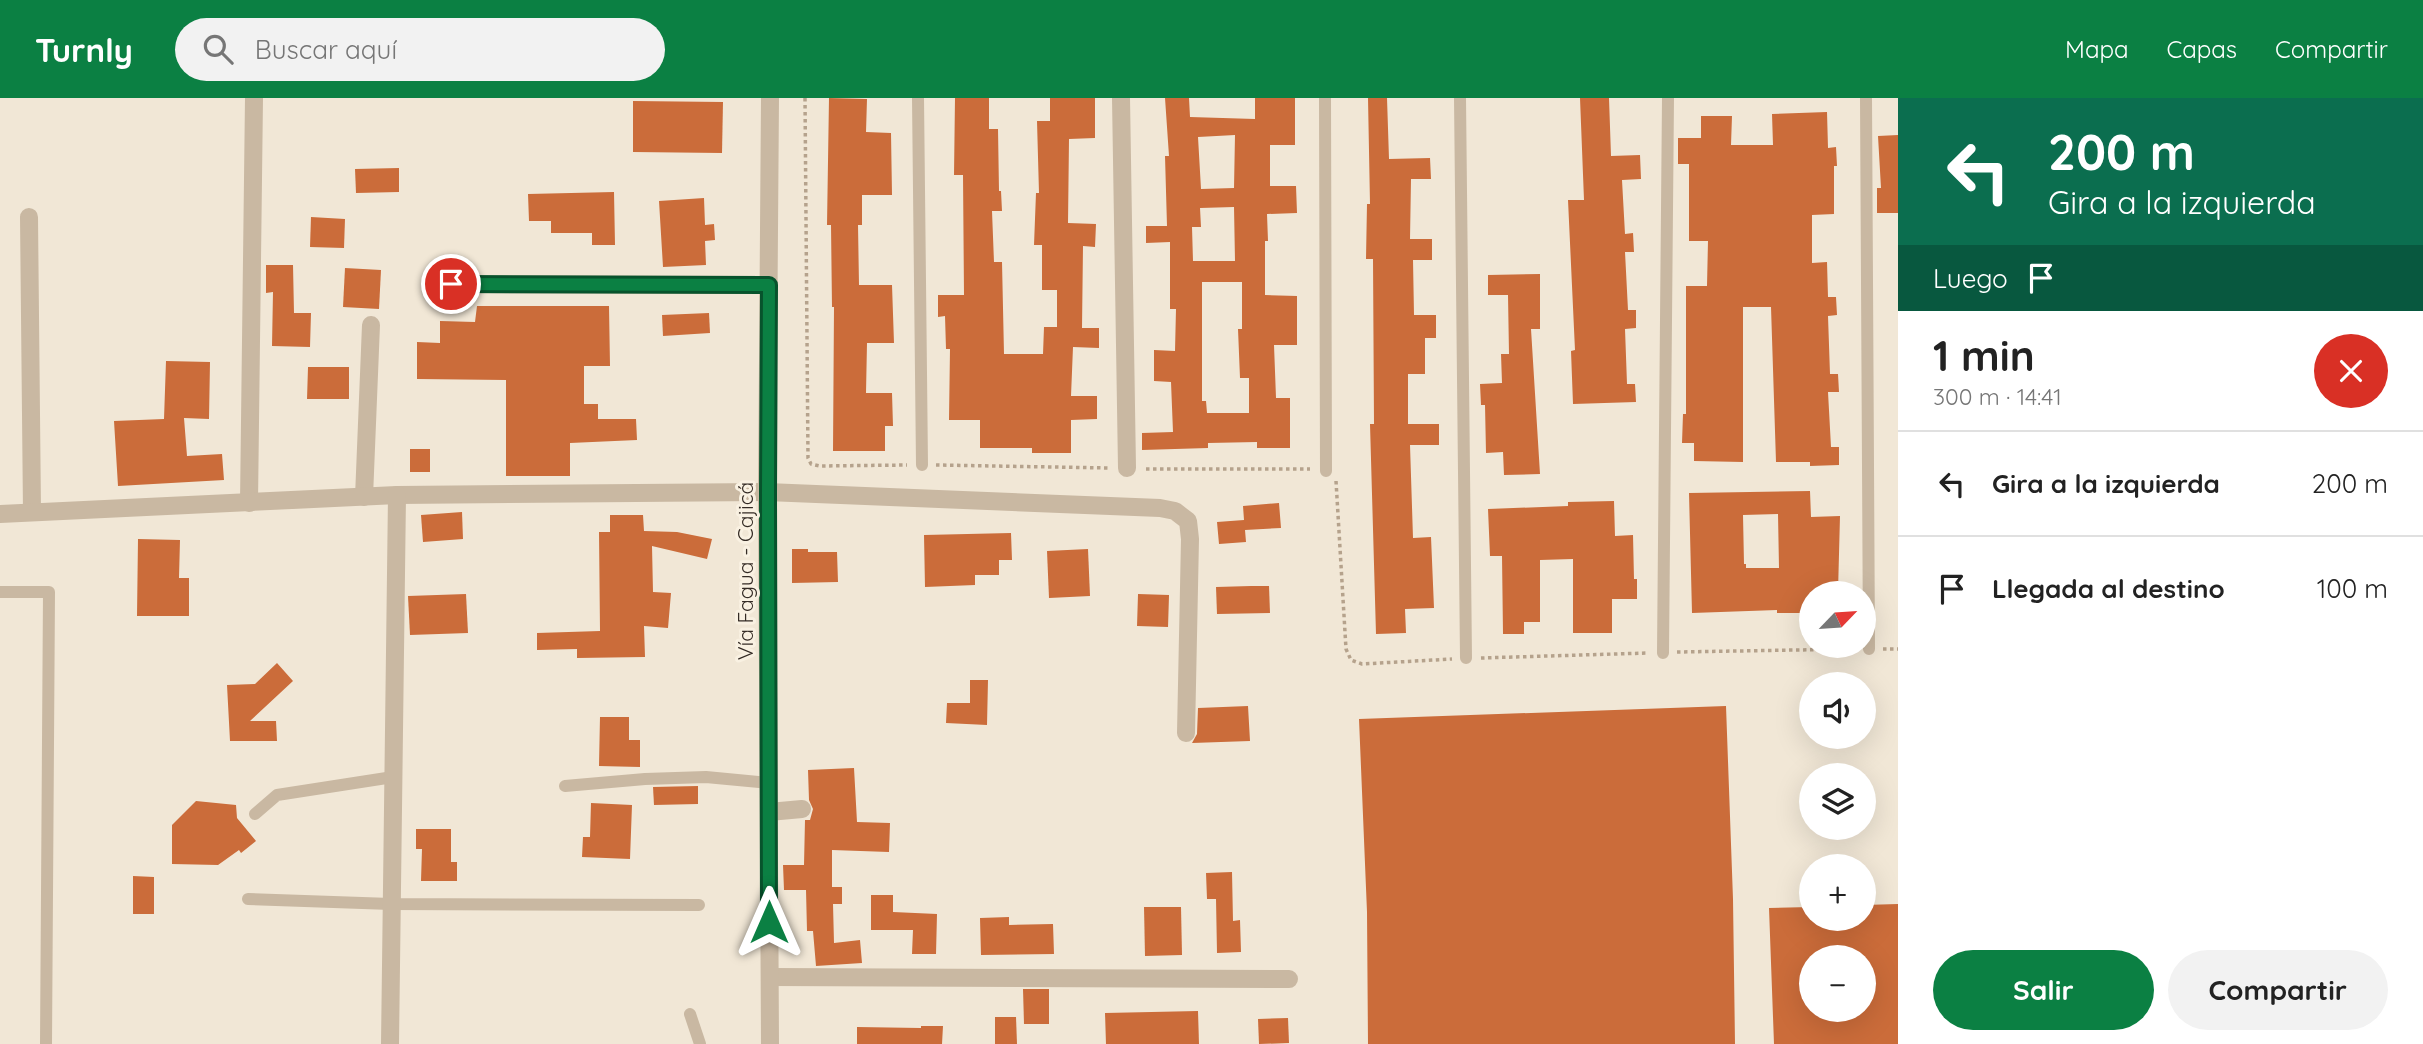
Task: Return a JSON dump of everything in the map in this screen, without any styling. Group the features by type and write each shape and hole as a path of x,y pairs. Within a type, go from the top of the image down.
{"street":[{"path":"249,503 254,98"},
{"name":"Vía Fagua - Cajicá","path":"770,98 770,1044"},
{"path":"1121,98 1127,468"},
{"path":"29,217 32,512"},
{"path":"451,284 769,285"},
{"path":"364,497 371,326"},
{"path":"0,514 397,495 768,492 1160,508 1175,511 1188,521 1190,539 1186,733"},
{"path":"390,1044 397,495"},
{"path":"769,812 802,809"},
{"path":"770,978 1289,979"}],"lane":[{"path":"918,98 922,465"},
{"path":"1325,98 1326,471"},
{"path":"1460,98 1466,659"},
{"path":"1663,653 1668,98"},
{"path":"1866,98 1869,581"},
{"path":"0,592 49,592 46,1044"},
{"path":"254,814 277,795 393,777"},
{"path":"565,786 645,779 706,778 769,783"},
{"path":"248,899 391,904 699,905"},
{"path":"690,1014 700,1044"}],"path":[{"path":"806,98 808,458 811,464 1333,473 1338,484 1346,649 1351,660 1362,664 1799,650"},
{"path":"1876,649 1898,649"}],"building":[{"path":"829,98 867,99 866,132 891,133 892,195 862,195 862,225 858,225 859,285 892,285 894,343 867,343 866,393 892,393 893,426 885,426 885,451 833,451 834,307 831,225 827,225"},
{"path":"955,98 989,98 989,129 998,129 1002,211 992,211 994,262 1002,262 1004,354 1043,354 1044,327 1057,327 1057,290 1042,290 1042,245 1034,245 1036,193 1039,193 1037,121 1050,121 1050,98 1095,98 1095,138 1069,139 1068,223 1096,224 1095,247 1083,246 1082,328 1099,328 1099,348 1073,347 1071,396 1097,396 1097,419 1071,420 1071,453 1032,453 1032,448 980,448 980,420 949,420 950,349 946,349 945,316 938,317 938,295 964,295 963,175 954,175"},
{"path":"1165,98 1189,98 1190,117 1255,119 1255,98 1295,98 1295,145 1270,145 1270,186 1296,186 1297,213 1267,214 1268,241 1265,241 1265,295 1297,296 1297,345 1274,345 1276,398 1290,398 1290,448 1257,448 1257,442 1208,443 1208,448 1142,450 1142,433 1173,432 1171,382 1154,381 1154,350 1175,351 1176,309 1170,309 1170,242 1146,243 1146,226 1167,226 1165,156 1169,156","holes":["1235,135 1234,188 1201,189 1198,137","1234,207 1235,261 1193,261 1192,227 1201,227 1200,208","1202,282 1242,282 1242,329 1238,329 1240,378 1249,378 1249,413 1207,413 1206,401 1202,401"]},
{"path":"1368,98 1387,98 1389,159 1430,158 1431,179 1411,179 1410,239 1432,239 1432,260 1413,260 1414,315 1436,315 1436,338 1425,338 1425,374 1408,374 1408,424 1439,424 1439,445 1410,445 1413,538 1431,537 1434,608 1405,609 1406,633 1376,634 1370,424 1374,424 1373,259 1366,259 1367,204 1370,204"},
{"path":"1580,98 1609,98 1611,156 1640,155 1641,179 1622,180 1625,234 1633,233 1634,252 1625,252 1628,310 1636,310 1636,328 1625,329 1627,384 1635,384 1636,402 1573,404 1571,351 1575,350 1568,200 1584,200"},
{"path":"633,101 723,102 722,153 633,152"},
{"path":"1827,112 1828,148 1836,147 1834,214 1812,215 1812,263 1827,262 1828,297 1836,297 1837,315 1828,316 1830,374 1838,374 1839,392 1828,392 1831,447 1839,447 1839,465 1810,466 1810,462 1776,462 1771,307 1743,307 1743,462 1694,461 1694,443 1682,443 1683,414 1686,414 1686,286 1707,286 1708,241 1689,241 1689,164 1678,164 1678,138 1701,138 1701,116 1732,116 1731,145 1773,145 1772,114"},
{"path":"1898,135 1898,213 1877,213 1877,188 1881,188 1878,136"},
{"path":"399,168 399,192 356,193 355,169"},
{"path":"614,192 615,245 592,245 592,233 551,233 551,221 529,221 528,194"},
{"path":"704,198 705,225 714,224 715,240 705,241 706,265 663,267 659,201"},
{"path":"311,217 345,219 344,248 310,247"},
{"path":"266,265 293,265 294,313 311,313 310,347 272,346 273,292 266,293"},
{"path":"345,268 381,270 379,309 343,307"},
{"path":"1540,274 1540,329 1531,329 1540,474 1504,475 1503,452 1486,453 1485,405 1481,405 1480,384 1502,383 1501,354 1509,354 1508,295 1488,295 1488,275"},
{"path":"477,306 609,306 610,366 584,366 584,404 598,404 598,419 636,419 637,440 570,443 570,476 506,476 506,380 417,379 417,342 440,343 440,321 475,322"},
{"path":"709,313 710,333 663,336 662,315"},
{"path":"166,361 210,362 209,419 184,418 187,456 222,454 224,480 118,486 114,421 164,419"},
{"path":"308,367 349,367 349,399 307,399"},
{"path":"410,449 430,449 430,472 410,472"},
{"path":"1810,491 1811,517 1840,516 1838,581 1799,581 1799,613 1777,613 1777,610 1692,613 1689,493","holes":["1778,514 1779,568 1746,568 1743,515"]},
{"path":"1614,501 1615,536 1633,535 1637,599 1612,599 1612,633 1573,633 1573,559 1540,560 1540,622 1524,622 1524,634 1503,634 1502,556 1490,556 1488,509"},
{"path":"1279,503 1281,528 1245,530 1246,542 1219,544 1217,522 1244,520 1243,506"},
{"path":"462,512 463,539 423,542 421,515"},
{"path":"610,515 643,515 644,531 677,532 712,539 707,559 652,546 653,592 671,593 668,628 644,626 645,657 577,658 577,649 537,650 537,633 600,631 599,532 610,532"},
{"path":"1011,533 1012,560 999,560 999,575 975,575 975,585 925,587 924,535"},
{"path":"138,539 180,540 179,578 189,578 189,616 137,616"},
{"path":"792,549 837,552 838,582 792,583"},
{"path":"1088,549 1090,596 1049,598 1047,551"},
{"path":"1269,586 1270,613 1217,614 1216,587"},
{"path":"466,594 468,633 410,635 408,596"},
{"path":"1138,594 1169,595 1168,627 1137,626"},
{"path":"277,663 293,681 250,721 276,721 277,741 230,741 227,685 255,684"},
{"path":"970,680 988,680 987,725 946,723 947,703 970,703"},
{"path":"1248,706 1250,741 1192,743 1197,734 1198,708"},
{"path":"1726,706 1735,1044 1368,1044 1367,912 1359,719"},
{"path":"600,717 629,717 629,740 640,740 640,767 599,766"},
{"path":"854,768 857,822 890,823 889,852 832,850 832,887 842,887 842,904 833,904 834,943 860,940 862,963 816,966 813,931 807,931 806,890 784,890 783,865 804,865 805,820 810,820 813,809 809,800 808,770"},
{"path":"698,786 698,804 654,805 653,787"},
{"path":"196,801 236,805 237,818 256,841 241,853 239,850 218,865 172,864 172,825"},
{"path":"591,803 632,805 630,859 582,857 583,837 590,837"},
{"path":"416,829 451,829 451,862 457,862 457,881 421,881 422,849 416,849"},
{"path":"1232,872 1233,921 1240,920 1241,952 1217,953 1216,899 1207,899 1206,873"},
{"path":"133,876 154,877 154,914 133,914"},
{"path":"871,895 893,895 893,912 937,914 936,954 912,954 913,930 871,930"},
{"path":"1898,904 1898,1044 1774,1044 1769,908 1799,907 1799,931 1876,931 1876,905"},
{"path":"1144,907 1181,907 1182,955 1145,956"},
{"path":"1009,917 1009,925 1053,924 1054,954 981,955 980,918"},
{"path":"1023,989 1049,989 1049,1024 1024,1024"},
{"path":"1198,1011 1199,1044 1106,1044 1105,1013"},
{"path":"995,1017 1016,1017 1017,1044 995,1044"},
{"path":"1288,1018 1289,1043 1259,1044 1258,1019"},
{"path":"943,1026 942,1044 857,1044 857,1027"}],"route":[{"path":"451,284 769,285 769,922"}]}
